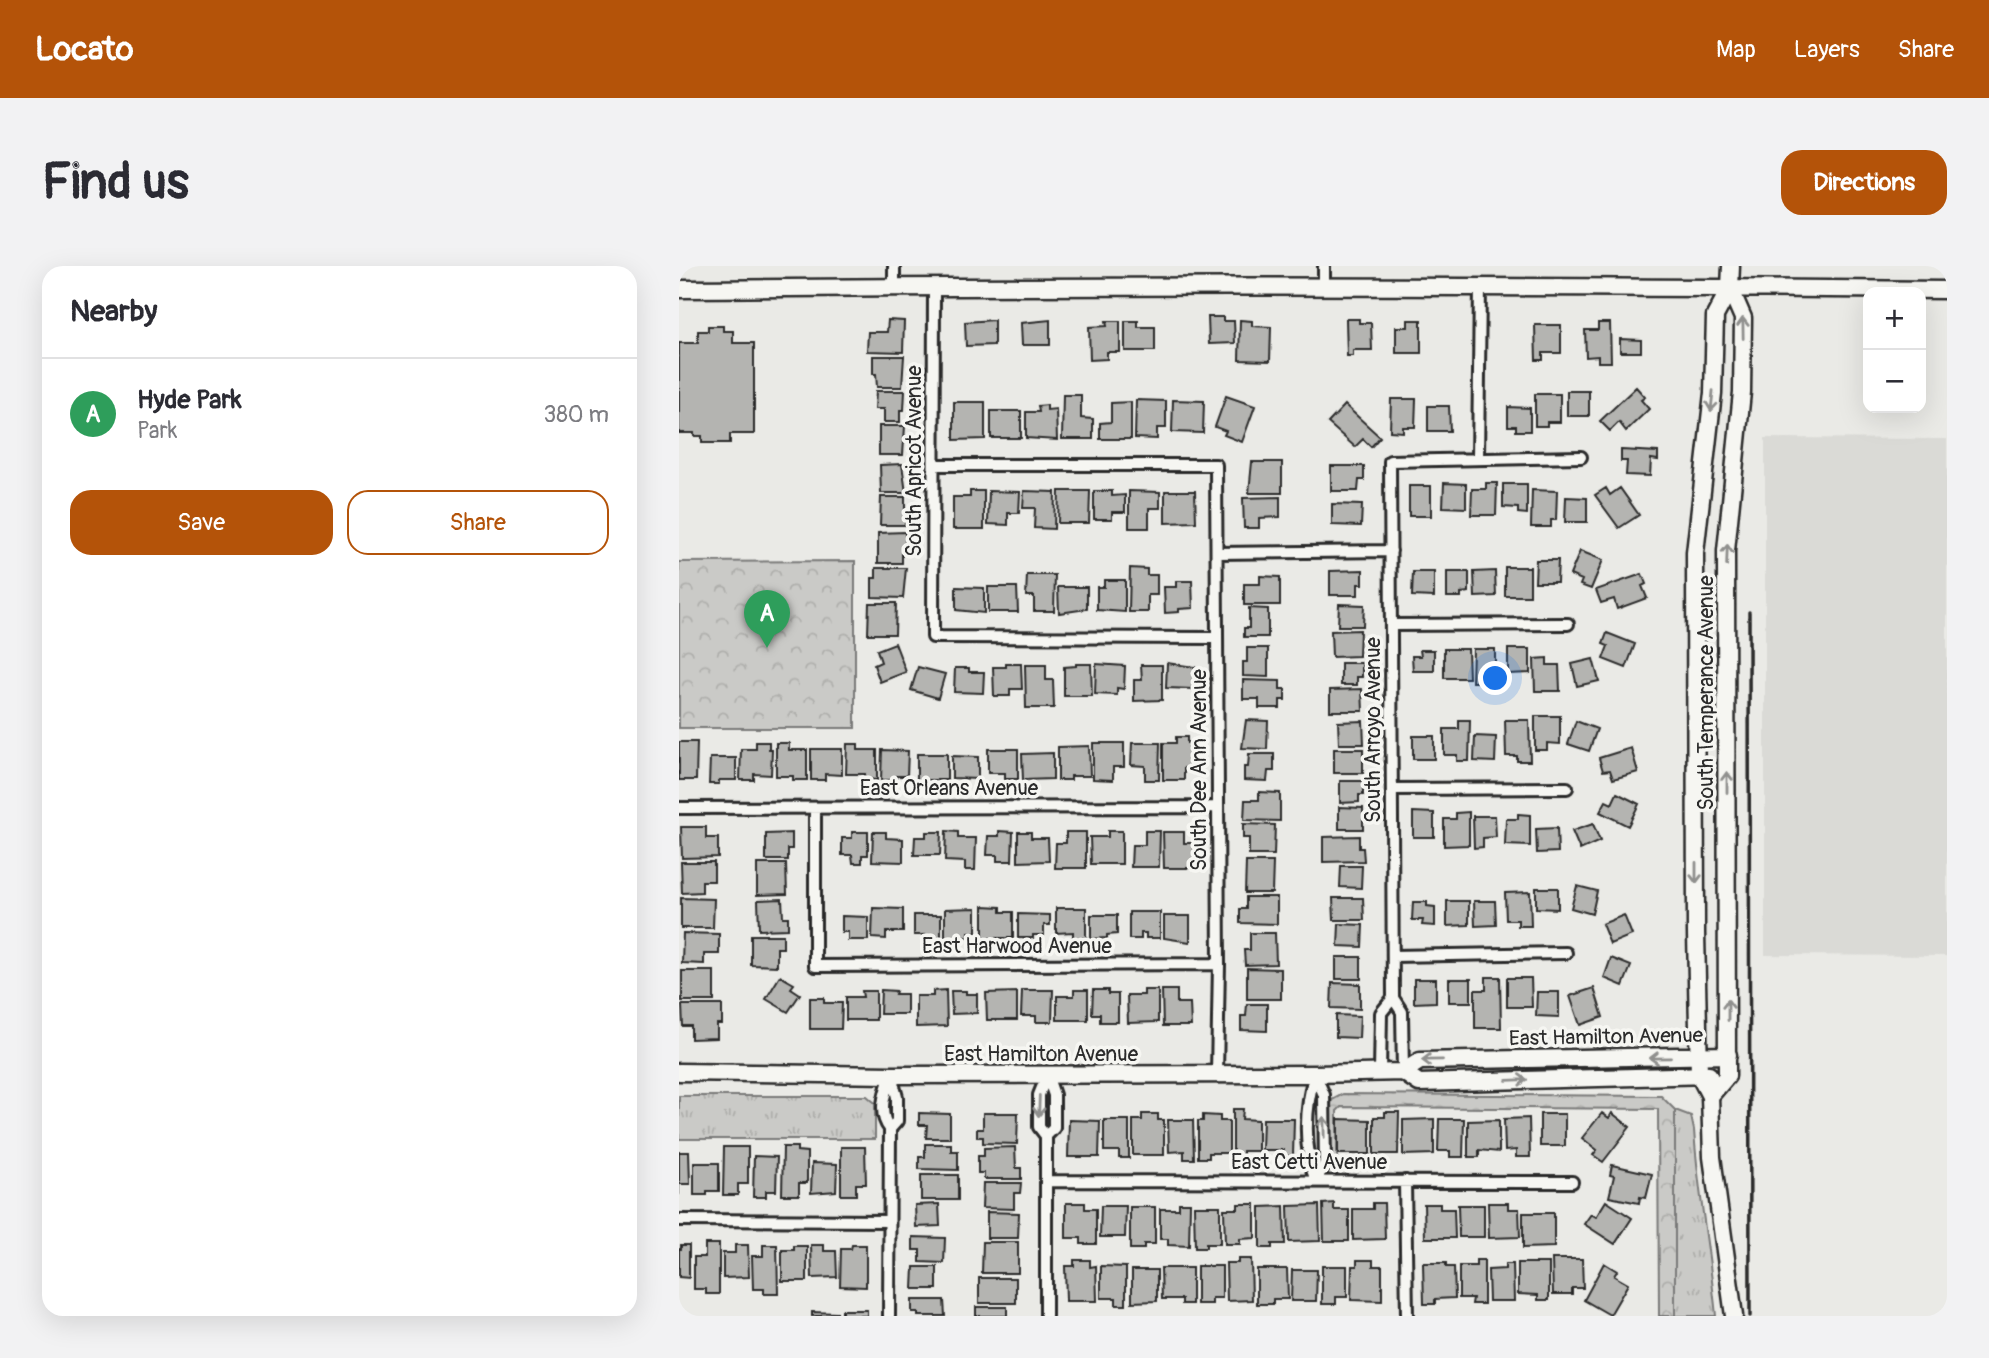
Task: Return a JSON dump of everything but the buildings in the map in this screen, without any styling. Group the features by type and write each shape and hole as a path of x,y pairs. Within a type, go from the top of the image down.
{"street":[{"path":"894,266 894,286"},
{"path":"1324,266 1324,288"},
{"name":"South Temperance Avenue","path":"1731,266 1730,288 1715,316 1713,393 1695,553 1696,933 1699,1075 1710,1096 1712,1157 1734,1316"},
{"path":"679,289 894,286 1480,286 1947,290"},
{"name":"South Apricot Avenue","path":"934,286 933,637 1217,638"},
{"path":"1480,286 1478,459 1581,457"},
{"name":"South Temperance Avenue","path":"1727,1076 1726,551 1742,392 1743,318 1730,288"},
{"name":"South Arroyo Avenue","path":"1403,1072 1402,1012 1393,998 1390,461 1478,459"},
{"name":"South Dee Ann Avenue","path":"934,465 1216,465 1219,964 1217,1074"},
{"path":"1217,553 1391,551"},
{"path":"1391,625 1569,624"},
{"path":"1392,789 1567,788"},
{"name":"East Orleans Avenue","path":"679,808 1218,807"},
{"name":"East Harwood Avenue","path":"815,808 815,966 1219,964"},
{"path":"1393,956 1566,953"},
{"name":"South Arroyo Avenue","path":"1380,1072 1381,1013 1393,998"},
{"name":"East Hamilton Avenue","path":"679,1072 891,1075 1315,1074 1403,1072 1420,1061 1728,1055"},
{"name":"East Hamilton Avenue","path":"1403,1072 1419,1083 1727,1076"},
{"path":"1315,1074 1324,1095 1325,1163 1317,1181 1309,1163 1308,1095 1315,1074"},
{"path":"889,1316 890,1129 884,1121 883,1098 891,1075"},
{"path":"1046,1316 1046,1136 1039,1127 1039,1095 1047,1075"},
{"path":"1710,1096 1727,1076"},
{"name":"East Cetti Avenue","path":"1046,1181 1572,1182"},
{"path":"1405,1181 1407,1316"},
{"path":"679,1220 889,1221"}],"shaded area":[{"path":"1765,438 1947,439 1947,956 1765,955"}],"green space":[{"path":"855,561 855,728 679,728 679,562"},
{"path":"1343,1094 1661,1096 1675,1110 1675,1316 1659,1316 1658,1109 1341,1107 1337,1111 1337,1168 1331,1161 1330,1108 1332,1100"},
{"path":"679,1096 867,1096 875,1103 875,1139 679,1139"},
{"path":"1675,1110 1691,1116 1694,1130 1716,1316 1675,1316"}],"railway":[{"path":"1749,612 1750,1316"}],"place":[{"name":"Hyde Park","path":"767,648"}]}
